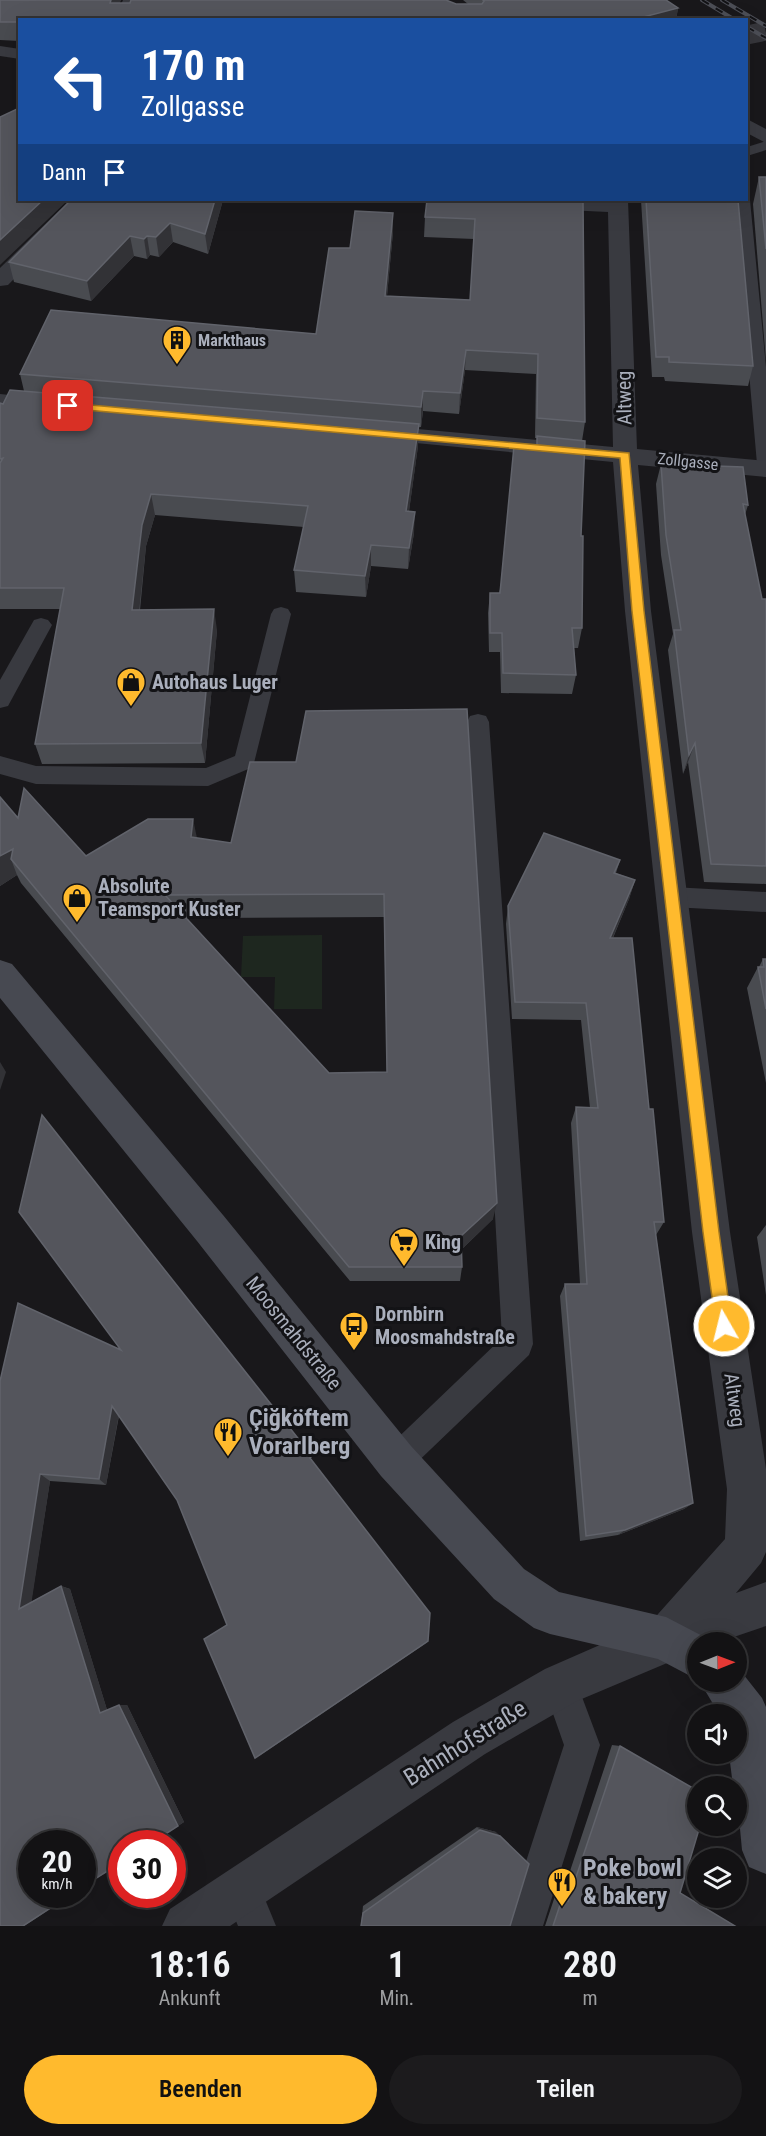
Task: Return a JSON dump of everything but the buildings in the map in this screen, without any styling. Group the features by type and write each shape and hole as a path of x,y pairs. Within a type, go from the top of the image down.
{"street":[{"path":"123,18 130,0"},
{"path":"0,51 18,54"},
{"path":"748,126 766,137"},
{"path":"0,280 80,201"},
{"path":"526,201 618,203"},
{"name":"Altweg","path":"618,203 625,455 638,611 711,1232 748,1489 746,1548 682,1649"},
{"path":"0,401 71,406"},
{"name":"Zollgasse","path":"357,431 766,469"},
{"name":"Moosmahdstraße","path":"0,974 210,1228 396,1461 509,1584 550,1612 682,1649"},
{"name":"Bahnhofstraße","path":"187,1926 250,1907 469,1738 561,1685 682,1649 766,1604"},
{"path":"730,1692 746,1714 766,1850"}],"lane":[{"path":"748,152 766,145"},
{"path":"742,201 766,464"},
{"path":"0,765 36,775 208,777 245,760 281,614"},
{"path":"0,700 41,625"},
{"path":"396,1461 518,1344 478,722"},
{"path":"672,897 766,902"},
{"path":"524,1926 582,1745 561,1685"}],"shaded area":[{"path":"322,935 322,1009 274,1009 275,977 241,977 243,936"}],"tunnel":[{"path":"748,35 766,31"}],"railway":[{"path":"702,0 732,18"},
{"path":"722,0 766,26"},
{"path":"748,28 766,38"}],"place":[{"name":"Markthaus","path":"177,366"},
{"name":"Autohaus Luger","path":"131,708"},
{"name":"Absolute Teamsport Kuster","path":"77,924"},
{"name":"King","path":"404,1268"},
{"name":"Dornbirn Moosmahdstraße","path":"354,1352"},
{"name":"Çiğköftem Vorarlberg","path":"228,1458"},
{"name":"Poke bowl & bakery","path":"562,1908"}],"route":[{"path":"68,406 625,455 638,611 724,1326"}]}
